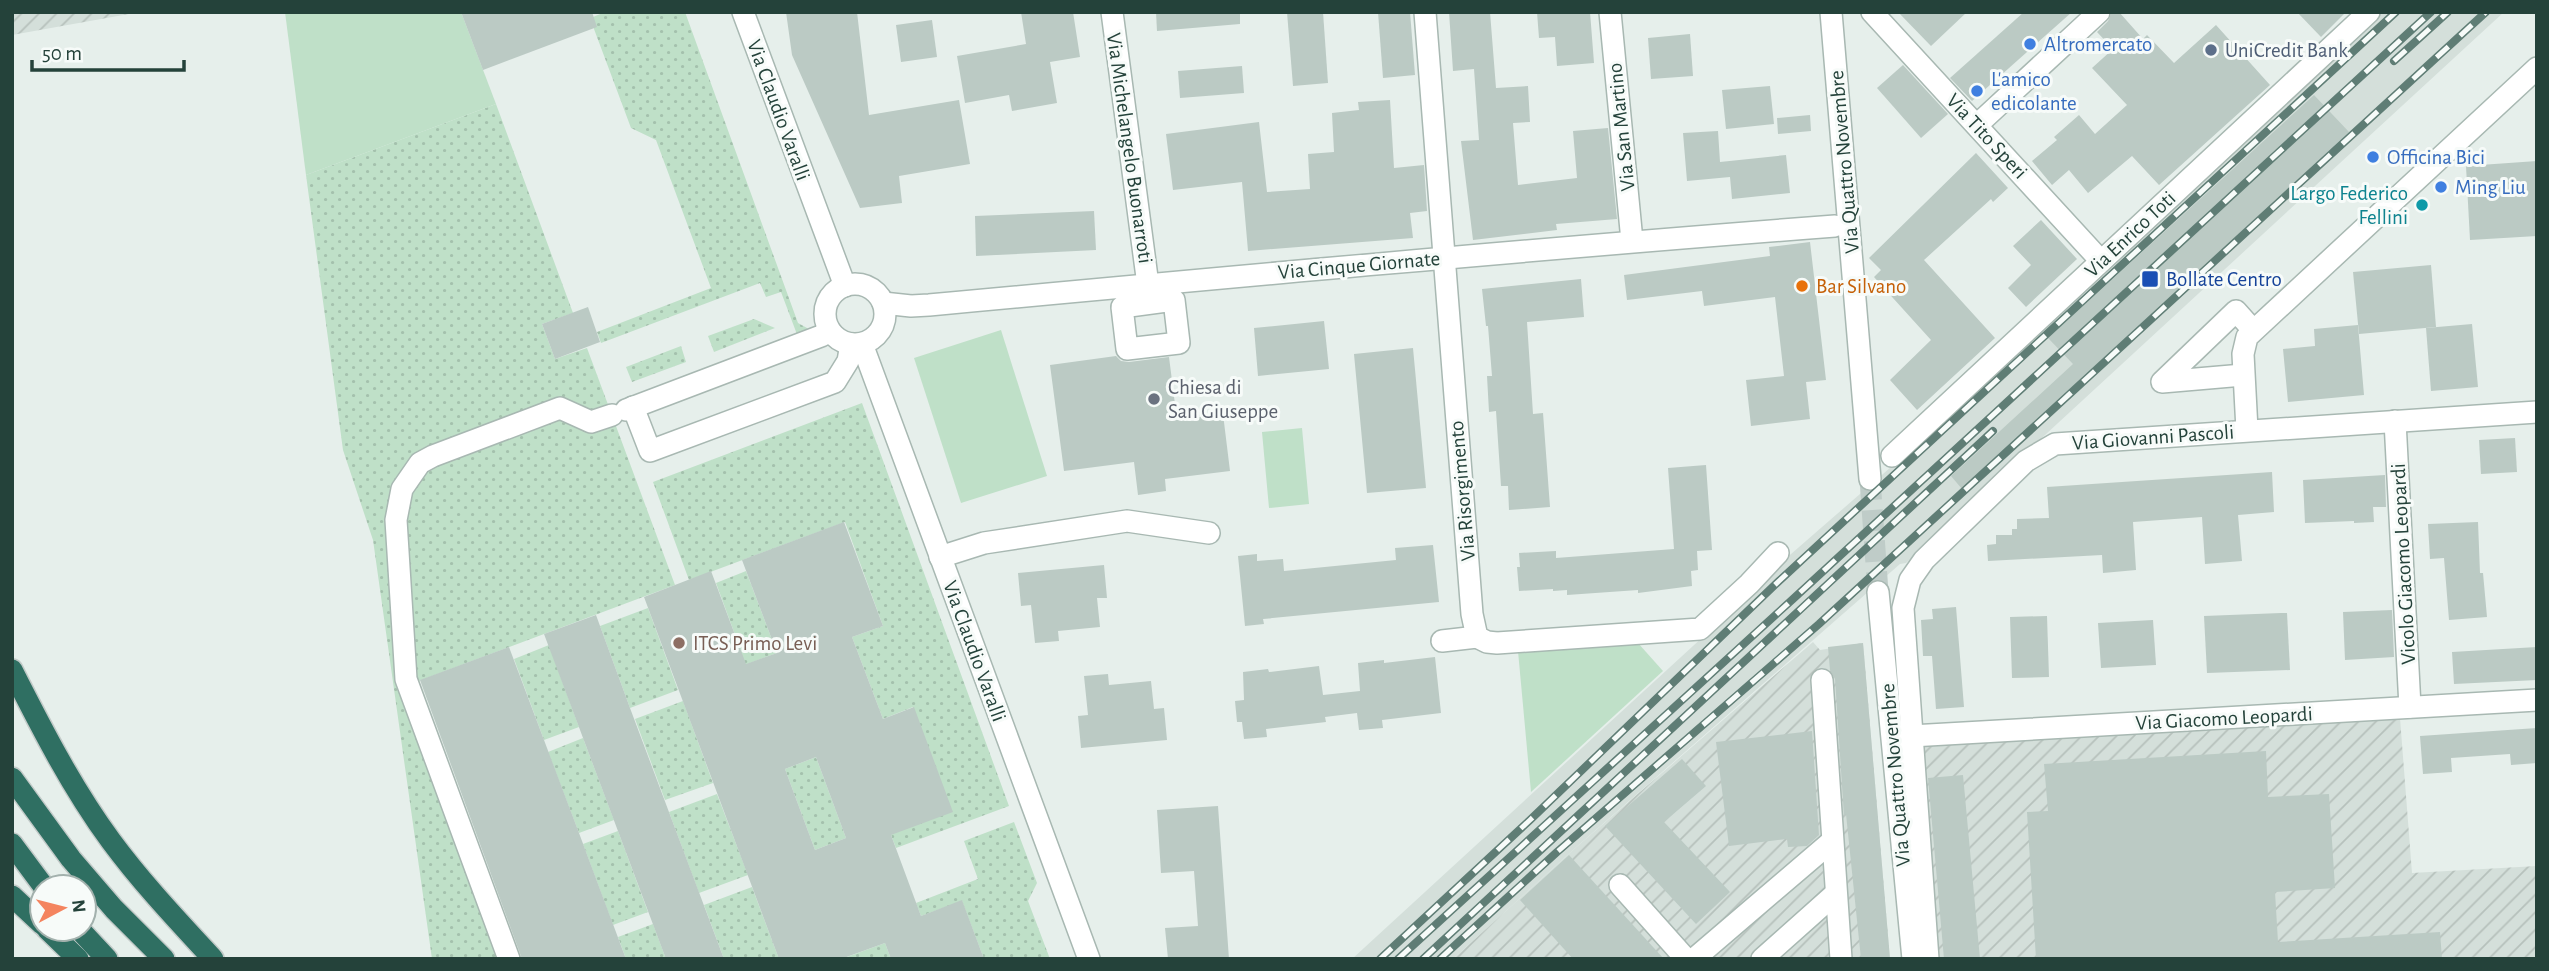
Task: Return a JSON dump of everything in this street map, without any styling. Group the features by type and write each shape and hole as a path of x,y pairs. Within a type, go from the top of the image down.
{"highway":[{"path":"12,670 59,760 111,841 213,959"},
{"path":"12,778 71,859 114,909 164,959"},
{"path":"12,844 34,873"},
{"path":"12,896 28,911"},
{"path":"61,943 78,959"},
{"path":"92,943 107,959"}],"street":[{"name":"Via Claudio Varalli","path":"743,12 845,286"},
{"name":"Via Michelangelo Buonarroti","path":"1112,12 1148,285"},
{"name":"Via Risorgimento","path":"1425,12 1472,614 1478,637"},
{"name":"Via San Martino","path":"1610,12 1632,242"},
{"name":"Via Quattro Novembre","path":"1830,12 1870,479"},
{"name":"Via Tito Speri","path":"1872,12 2101,261"},
{"path":"1977,125 2099,12"},
{"name":"Via Enrico Toti","path":"1892,456 2369,12"},
{"path":"2247,430 2244,345 2253,330 2537,68"},
{"name":"Via Cinque Giornate","path":"883,303 929,305 1443,258 1835,226"},
{"path":"623,410 650,451 835,382 857,344 879,332 884,323 883,303 879,296 867,287 845,286 837,290 827,304 825,320 837,338 857,344"},
{"path":"2243,375 2162,382 2236,311 2253,330"},
{"path":"509,959 406,679 396,520 401,489 413,471 433,456 560,408 591,422 830,331"},
{"name":"Via Claudio Varalli","path":"857,344 940,557 1089,959"},
{"name":"Via Giovanni Pascoli","path":"1928,959 1903,608 1910,580 1924,560 2026,461 2055,444 2537,412"},
{"name":"Vicolo Giacomo Leopardi","path":"2395,421 2410,707"},
{"path":"940,557 984,543 1127,521 1209,533"},
{"path":"1442,641 1478,637 1497,643 1700,629 1778,553"},
{"name":"Via Quattro Novembre","path":"1878,592 1913,959"},
{"path":"1822,680 1841,959"},
{"name":"Via Giacomo Leopardi","path":"1911,736 2537,700"},
{"path":"1694,959 1831,842"},
{"path":"1620,885 1686,959"},
{"path":"1762,959 1835,894"}],"shaded area":[{"path":"12,12 140,12 12,35"},
{"path":"2378,12 2504,12 1906,563 1900,564 1573,850 1453,959 1352,959 1783,561 1891,467 1894,458"},
{"path":"1813,642 1820,650 1863,643 1890,959 1453,959 1573,850"},
{"path":"2400,718 2412,873 2537,866 2537,959 1925,959 1904,741"}],"green space":[{"path":"285,12 461,12 496,104 306,175"},
{"path":"605,12 685,12 798,323 809,332 798,337 781,292 766,297 760,283 601,343 597,332 711,288 656,140 631,128 594,29 593,17"},
{"path":"496,104 573,313 542,324 555,359 587,348 675,585 416,682 519,959 432,959 373,540 343,450 306,175"},
{"path":"754,319 775,328 714,352 708,336"},
{"path":"1001,330 1047,476 961,503 914,358"},
{"path":"681,346 686,362 632,382 626,367"},
{"path":"862,403 1009,806 896,848 891,835 913,707 883,719 852,637 883,626 845,522 689,580 653,482"},
{"path":"1302,428 1309,504 1269,508 1262,432"},
{"path":"746,571 777,653 739,667 741,651 716,583"},
{"path":"648,608 678,690 630,708 600,626"},
{"path":"1638,643 1663,671 1531,792 1518,651"},
{"path":"549,645 579,727 544,740 514,659"},
{"path":"683,701 713,783 665,800 635,719"},
{"path":"583,738 614,820 579,833 548,752"},
{"path":"816,757 846,838 815,850 785,769"},
{"path":"717,794 748,875 699,893 669,812"},
{"path":"1014,822 1037,883 1028,901 1050,959 984,959 962,901 921,916 916,903 978,879 964,841"},
{"path":"618,831 648,912 613,925 583,844"},
{"path":"752,887 779,959 724,959 704,905"},
{"path":"653,924 666,959 626,959 618,937"},
{"path":"885,943 891,959 847,957"}],"building":[{"path":"461,12 592,12 597,27 483,70"},
{"path":"786,12 857,12 869,115 959,100 970,164 899,176 902,203 860,208 792,55"},
{"path":"1021,12 1073,12 1080,57 1050,62 1057,103 1012,111 1009,95 965,103 957,56 1026,44"},
{"path":"1156,12 1240,12 1240,24 1157,31"},
{"path":"1287,12 1323,12 1328,83 1293,86"},
{"path":"1378,12 1410,12 1415,75 1383,78"},
{"path":"1449,12 1490,12 1496,88 1528,86 1530,122 1513,123 1518,185 1577,178 1573,131 1608,128 1617,219 1556,224 1557,230 1473,240 1461,141 1479,140 1474,69 1453,71"},
{"path":"1537,12 1590,12 1594,63 1557,66 1555,37 1539,38"},
{"path":"1898,12 1967,12 1931,46"},
{"path":"2024,12 2072,12 1972,101 1950,78"},
{"path":"2112,12 2119,12 2143,39 2147,35 2174,63 2216,25 2270,85 2159,185 2132,156 2088,193 2069,170 2052,185 2032,161 2057,140 2054,137 2079,115 2095,134 2127,105 2092,68 2113,49 2097,32 2108,21"},
{"path":"2297,12 2346,12 2321,37"},
{"path":"932,20 937,57 901,62 896,25"},
{"path":"1690,34 1693,76 1651,79 1648,38"},
{"path":"1903,65 1948,114 1921,138 1877,88"},
{"path":"1242,66 1244,93 1180,98 1178,71"},
{"path":"1770,86 1774,124 1726,129 1722,90"},
{"path":"2314,95 2349,132 1962,489 1951,476 2073,364 2048,338"},
{"path":"1390,100 1394,168 1424,165 1427,211 1410,213 1413,238 1248,251 1242,182 1173,190 1166,134 1259,122 1267,192 1310,189 1308,154 1334,152 1332,113 1359,110 1358,102"},
{"path":"1810,115 1811,131 1778,134 1777,118"},
{"path":"1718,131 1720,162 1786,155 1790,193 1732,199 1730,177 1687,181 1683,133"},
{"path":"1976,153 2008,188 1993,202 1991,199 1924,260 1995,338 1917,410 1890,380 1931,340 1874,277 1881,270 1869,258"},
{"path":"2537,161 2537,236 2470,240 2466,166"},
{"path":"1094,211 1096,250 976,256 975,216"},
{"path":"2041,220 2077,259 2026,307 2008,288 2031,265 2013,246"},
{"path":"1810,242 1826,380 1806,382 1810,419 1751,426 1746,380 1784,376 1775,297 1704,306 1702,291 1627,300 1624,275 1770,256 1769,247"},
{"path":"2431,265 2436,327 2359,334 2353,272"},
{"path":"1581,279 1584,317 1527,322 1533,414 1543,413 1550,507 1509,510 1508,486 1501,486 1496,411 1489,412 1487,376 1492,376 1482,289"},
{"path":"588,307 600,342 555,359 542,324"},
{"path":"1324,321 1329,369 1258,376 1254,328"},
{"path":"2472,324 2478,387 2431,391 2426,328"},
{"path":"2358,325 2364,395 2288,402 2283,349 2315,346 2314,329"},
{"path":"1413,348 1426,488 1367,493 1354,354"},
{"path":"1116,356 1121,361 1129,362 1169,357 1177,420 1223,414 1230,471 1165,479 1166,491 1138,495 1134,462 1064,471 1050,365"},
{"path":"2515,438 2517,472 2481,474 2479,440"},
{"path":"1706,465 1712,550 1697,551 1698,570 1691,571 1692,586 1638,593 1638,590 1567,595 1567,590 1519,591 1519,553 1556,551 1556,558 1674,549 1668,468"},
{"path":"2272,472 2274,512 2238,515 2242,561 2205,564 2202,517 2133,522 2136,570 2103,573 2102,555 1988,561 1987,545 1996,544 1996,535 2012,535 2012,529 2017,529 2017,519 2049,518 2047,487"},
{"path":"2385,475 2386,507 2373,507 2374,522 2305,523 2303,480"},
{"path":"844,522 883,626 852,637 883,719 914,707 953,812 891,835 921,916 962,900 984,959 891,959 885,943 841,959 779,959 644,597 711,571 746,664 777,653 742,560","holes":["816,757 846,838 815,850 785,769"]},
{"path":"2478,522 2480,573 2483,573 2487,617 2449,620 2444,558 2430,559 2428,524"},
{"path":"1433,545 1439,602 1263,619 1264,624 1245,626 1238,556 1257,554 1257,561 1283,559 1284,571 1396,560 1395,548"},
{"path":"1104,565 1107,598 1097,598 1100,627 1058,631 1059,641 1035,643 1031,605 1021,606 1018,573"},
{"path":"1956,607 1964,707 1936,709 1932,656 1923,656 1921,620 1933,619 1932,609"},
{"path":"2392,610 2394,657 2345,660 2343,612"},
{"path":"2287,613 2290,670 2207,673 2204,616"},
{"path":"596,615 724,959 666,959 544,634"},
{"path":"2047,616 2049,677 2012,678 2010,617"},
{"path":"2153,620 2156,665 2101,668 2098,623"},
{"path":"1863,643 1890,959 1861,959 1846,814 1844,816 1835,679 1830,670 1828,647"},
{"path":"509,647 626,959 522,959 420,680"},
{"path":"2537,647 2537,680 2454,684 2452,652"},
{"path":"1435,657 1441,713 1382,720 1383,728 1359,730 1357,713 1325,717 1326,722 1266,729 1267,737 1244,739 1242,722 1237,722 1235,701 1244,700 1243,672 1319,666 1323,695 1360,691 1358,663"},
{"path":"1108,674 1109,685 1151,681 1154,709 1164,708 1167,740 1081,748 1078,716 1088,715 1084,676"},
{"path":"2537,728 2537,763 2511,765 2510,754 2451,758 2452,772 2423,774 2420,736"},
{"path":"1812,731 1819,835 1807,846 1788,847 1787,839 1729,846 1716,742"},
{"path":"2266,751 2268,797 2329,794 2335,888 2275,892 2278,942 2440,932 2442,959 2036,959 2027,812 2048,811 2044,764"},
{"path":"1682,759 1706,786 1664,822 1730,892 1696,924 1605,826"},
{"path":"1963,775 1980,959 1944,959 1928,778"},
{"path":"1218,806 1229,959 1168,959 1165,928 1198,926 1194,871 1161,873 1157,810"},
{"path":"1569,855 1664,959 1573,959 1520,900"}],"tunnel":[{"path":"1870,479 1878,592"}],"railway":[{"path":"1380,959 1530,820 1779,581 2396,12"},
{"path":"1398,959 2431,12"},
{"path":"2394,61 2448,12"},
{"path":"1440,959 1557,852 1819,624 2486,12"},
{"path":"1423,959 1993,431"}],"place":[{"name":"Altromercato","path":"2030,44"},
{"name":"UniCredit Bank","path":"2211,50"},
{"name":"L'amico edicolante","path":"1977,91"},
{"name":"Officina Bici","path":"2373,157"},
{"name":"Ming Liu","path":"2441,187"},
{"name":"Largo Federico Fellini","path":"2422,205"},
{"name":"Bollate Centro","path":"2150,279"},
{"name":"Bar Silvano","path":"1802,286"},
{"name":"Chiesa di San Giuseppe","path":"1154,399"},
{"name":"ITCS Primo Levi","path":"679,643"}]}
